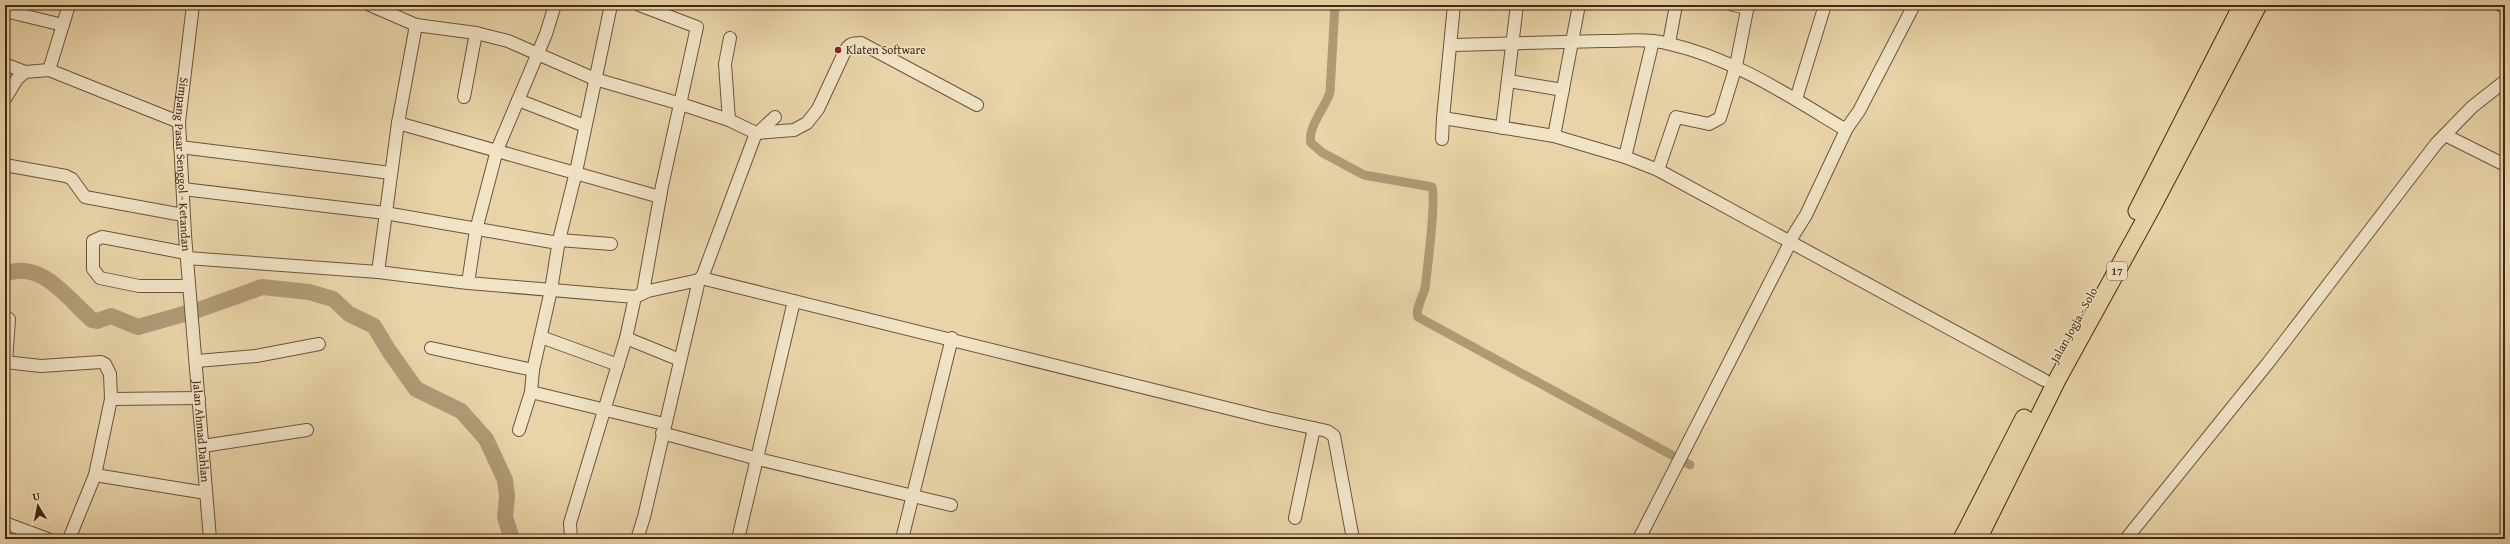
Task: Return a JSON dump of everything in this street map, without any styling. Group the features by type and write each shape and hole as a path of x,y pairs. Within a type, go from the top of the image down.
{"highway":[{"name":"Jalan Jogja - Solo","path":"1962,539 2044,380 2144,197 2242,5"},
{"name":"17","path":"1978,539 2058,380 2152,207 2258,5"}],"street":[{"path":"49,70 69,5"},
{"name":"Simpang Pasar Senggol - Ketandan","path":"192,5 179,122 183,215 193,323"},
{"path":"370,5 416,25 476,33 508,41 595,79 681,104 729,120 757,133 794,130 807,123 818,109 845,51 849,45 854,43 861,43 977,105"},
{"path":"468,283 476,230 497,150 536,54 546,34 555,5"},
{"path":"519,430 531,392 532,370 541,337 559,241 576,172 611,5"},
{"path":"571,539 570,523 639,295 697,27 668,10 639,5"},
{"path":"1442,140 1454,5"},
{"path":"1502,128 1509,81 1517,5"},
{"path":"1554,136 1579,5"},
{"path":"1669,43 1676,5"},
{"path":"1658,170 1674,118 1676,117 1709,124 1720,118 1736,66 1748,6 1733,5"},
{"path":"1796,99 1825,5"},
{"path":"1639,539 1789,243 1806,215 1847,128 1859,111 1914,5"},
{"path":"2501,5 2505,7"},
{"path":"5,11 63,25"},
{"path":"378,272 398,123 416,25"},
{"path":"464,97 476,33"},
{"path":"729,120 725,64 730,38"},
{"path":"1451,45 1654,41 1669,43 1710,55 1736,66 1796,99 1841,127 1847,128"},
{"path":"1625,157 1654,41"},
{"path":"5,64 25,72 49,70 179,122"},
{"path":"5,100 17,79 25,72"},
{"path":"1509,81 1563,90"},
{"path":"2126,539 2268,363 2445,135 2472,107 2505,81"},
{"path":"518,100 585,126"},
{"path":"637,539 644,517 663,429 700,279 712,255 757,133 775,117"},
{"path":"1443,118 1554,136 1625,157 1658,170 1789,243 2044,380"},
{"path":"398,123 660,196"},
{"path":"2445,135 2505,165"},
{"path":"180,147 391,173"},
{"path":"5,165 66,176 72,179 85,197 183,215"},
{"path":"183,189 385,213 476,230 559,241 611,244"},
{"path":"189,286 139,286 100,278 94,269 92,241 102,237 187,255 378,272 468,283 551,290 639,295 700,279 952,338 1327,431 1334,436 1353,539"},
{"path":"738,539 794,301"},
{"path":"9,319 6,362 41,366 101,362 105,364 110,374 111,399 95,474 69,539"},
{"name":"Jalan Ahmad Dahlan","path":"193,323 210,539"},
{"path":"541,337 618,365"},
{"path":"626,338 680,360"},
{"path":"902,539 952,338"},
{"path":"197,361 256,356 319,344"},
{"path":"432,348 532,370"},
{"path":"531,392 604,411 758,459 951,505"},
{"path":"111,399 199,398"},
{"path":"1295,518 1314,428"},
{"path":"203,446 307,430"},
{"path":"95,474 206,493"},
{"path":"5,523 48,539"}],"waterway":[{"path":"1335,5 1330,92 1314,124 1311,143 1323,153 1364,175 1432,187 1433,205 1429,252 1425,288 1418,307 1418,317 1690,465"},
{"path":"5,274 18,271 30,272 42,276 63,292 92,320 97,321 111,316 138,327 198,310 262,287 309,292 333,299 349,314 374,326 389,351 416,389 461,411 486,439 505,480 507,496 505,517 512,539"}],"place":[{"name":"Klaten Software","path":"838,50"}]}
